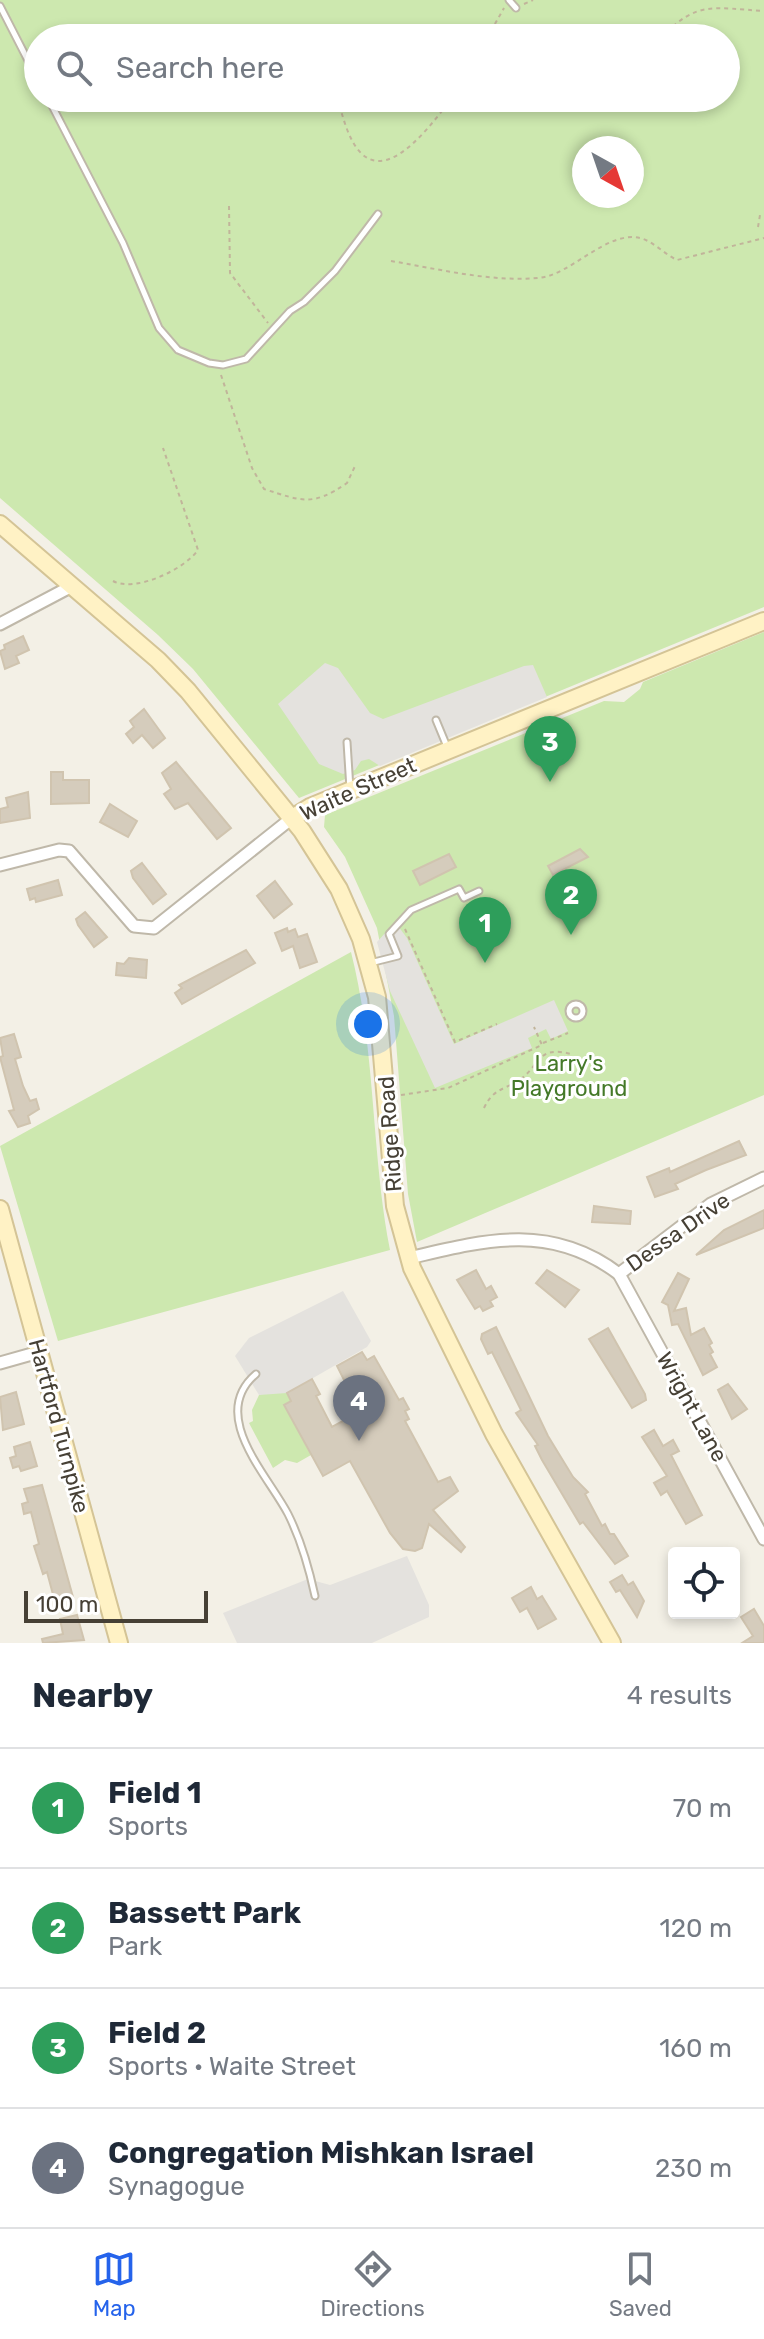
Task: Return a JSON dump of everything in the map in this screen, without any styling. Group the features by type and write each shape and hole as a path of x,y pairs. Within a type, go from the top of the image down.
{"main road":[{"name":"Ridge Road","path":"0,524 172,675 292,818 339,889 369,964 381,1029 395,1206 409,1258 436,1322 481,1408 612,1643"},
{"name":"Waite Street","path":"292,818 351,790 764,621"},
{"name":"Hartford Turnpike","path":"0,1209 119,1643"}],"street":[{"path":"0,624 72,586"},
{"name":"Waite Street","path":"0,865 59,850 69,851 134,926 154,928 292,818"},
{"name":"Dessa Drive","path":"409,1258 498,1238 520,1237 597,1257 619,1274 711,1204 764,1178"},
{"name":"Wright Lane","path":"619,1274 764,1539"},
{"path":"0,1363 39,1352"},
{"path":"750,1513 764,1507"}],"lane":[{"path":"509,0 516,8"},
{"path":"0,6 24,53"},
{"path":"55,112 123,243 159,328 178,350 214,364 246,359 282,320 335,271 378,214"},
{"path":"436,720 448,750"},
{"path":"347,742 351,790"},
{"path":"369,964 398,956 389,934 411,910 459,889 464,898 479,891"},
{"path":"256,1374 245,1384 239,1397 239,1426 295,1529 315,1596"}],"path":[{"path":"495,24 509,0"},
{"path":"673,24 679,16 697,8 764,11"},
{"path":"343,112 361,153 370,160 384,160 409,149 440,112"},
{"path":"229,206 230,273 266,323 282,320"},
{"path":"758,227 760,215"},
{"path":"391,261 496,278 541,278 594,251 632,237 641,238 677,260 764,238"},
{"path":"214,364 221,375 252,468 264,489 303,503 311,501 347,483 356,464"},
{"path":"113,581 129,585 146,581 193,557 198,550 163,448"},
{"path":"401,920 455,1042 497,1024"},
{"path":"534,1027 542,1044"},
{"path":"399,1095 448,1088 568,1033"},
{"path":"548,1041 555,1050"},
{"path":"484,1108 495,1091 530,1071 537,1058 536,1048"},
{"path":"537,1058 555,1050 571,1054"}],"green space":[{"path":"0,0 764,0 764,607 299,798 193,669 0,498"},
{"name":"Larry's Playground","path":"764,632 764,1095 417,1242 408,1194 394,1016 377,928 345,857 324,827 325,815 604,701 624,702 640,689 643,682"},
{"path":"351,952 365,1026 379,1176 390,1250 58,1341 0,1146"},
{"path":"271,1391 287,1393 291,1401 284,1405 311,1455 297,1463 285,1460 273,1468 249,1423 253,1421 252,1410 259,1395"}],"shaded area":[{"path":"325,663 338,668 370,713 383,719 524,666 533,665 547,697 380,766 369,759 361,761 355,770 343,774 319,764 278,704"},
{"path":"395,922 407,938 454,1044 554,1000 568,1031 551,1039 546,1029 528,1038 532,1048 435,1088 390,991 377,942"},
{"path":"343,1291 371,1341 367,1347 287,1393 259,1395 235,1356 249,1338"},
{"path":"407,1556 429,1605 429,1617 372,1643 237,1643 223,1613 308,1579 330,1585"}],"building":[{"path":"23,636 29,650 16,656 19,663 5,669 0,651 5,649 4,645"},
{"path":"144,709 165,738 153,748 142,735 133,743 126,734 134,727 130,721"},
{"path":"176,762 231,828 217,839 188,803 175,809 164,794 171,789 162,773"},
{"path":"51,772 63,772 63,780 89,780 89,803 51,804"},
{"path":"28,792 30,818 0,823 0,809 8,807 6,798"},
{"path":"110,804 137,821 128,837 100,822"},
{"path":"580,849 588,857 553,875 548,866"},
{"path":"449,854 456,867 420,885 413,871"},
{"path":"142,863 166,894 153,904 131,871"},
{"path":"58,880 62,895 36,902 35,898 30,900 27,889"},
{"path":"275,881 292,904 274,918 257,896"},
{"path":"85,912 107,937 94,947 76,919"},
{"path":"287,928 288,932 295,929 298,937 307,934 317,962 300,968 293,946 282,951 275,933"},
{"path":"246,950 255,963 182,1004 175,993 182,988 179,985"},
{"path":"129,958 147,960 146,978 116,975 117,963 124,964"},
{"path":"14,1034 21,1057 15,1059 23,1086 30,1101 36,1099 39,1109 28,1116 30,1123 18,1127 9,1111 14,1110 0,1057 3,1056 0,1038"},
{"path":"739,1141 746,1155 675,1184 678,1189 655,1197 647,1177 669,1168 670,1172"},
{"path":"594,1206 631,1211 630,1224 592,1222"},
{"path":"764,1210 764,1228 696,1255 724,1230"},
{"path":"476,1270 486,1289 491,1286 497,1297 490,1301 493,1306 483,1311 480,1306 475,1309 457,1280"},
{"path":"547,1270 579,1290 565,1307 536,1283"},
{"path":"678,1273 689,1279 674,1311 686,1308 691,1335 704,1328 712,1343 709,1345 713,1352 710,1354 717,1367 703,1375 678,1324 672,1325 668,1305 662,1302"},
{"path":"496,1327 548,1436 573,1477 588,1492 585,1494 602,1526 605,1524 610,1534 614,1534 628,1556 615,1564 583,1522 580,1524 542,1460 535,1446 538,1445 516,1413 521,1410 492,1352 488,1354 481,1339 482,1334"},
{"path":"608,1328 645,1394 646,1400 632,1408 589,1339"},
{"path":"362,1352 367,1360 374,1356 399,1400 403,1398 409,1409 405,1411 409,1419 405,1421 438,1482 450,1477 458,1491 433,1510 465,1547 461,1552 429,1524 422,1548 415,1551 403,1549 390,1533 350,1461 323,1476 284,1405 291,1401 287,1393 312,1379 320,1394 316,1396 332,1427 367,1408 352,1381 346,1384 337,1366"},
{"path":"728,1384 747,1409 732,1419 718,1390"},
{"path":"16,1392 24,1424 3,1430 0,1397"},
{"path":"654,1430 663,1446 673,1440 679,1451 671,1455 702,1515 686,1524 667,1491 661,1495 654,1483 667,1476 642,1437"},
{"path":"30,1442 37,1466 21,1471 19,1466 13,1468 10,1458 16,1456 14,1447"},
{"path":"42,1485 73,1597 55,1602 47,1572 43,1574 34,1546 39,1544 31,1512 24,1514 22,1504 28,1502 24,1489"},
{"path":"622,1575 628,1585 633,1582 644,1601 637,1617 620,1590 616,1592 610,1582"},
{"path":"531,1587 537,1599 542,1596 556,1619 538,1629 527,1608 520,1612 512,1598"},
{"path":"754,1609 764,1626 764,1643 742,1643 753,1636 741,1617"},
{"path":"77,1615 84,1640 43,1643 42,1639 63,1634 60,1619"}],"place":[{"name":"Field 2","path":"550,782"},
{"name":"Bassett Park","path":"571,935"},
{"name":"Field 1","path":"485,963"},
{"name":"Congregation Mishkan Israel","path":"359,1441"}]}
